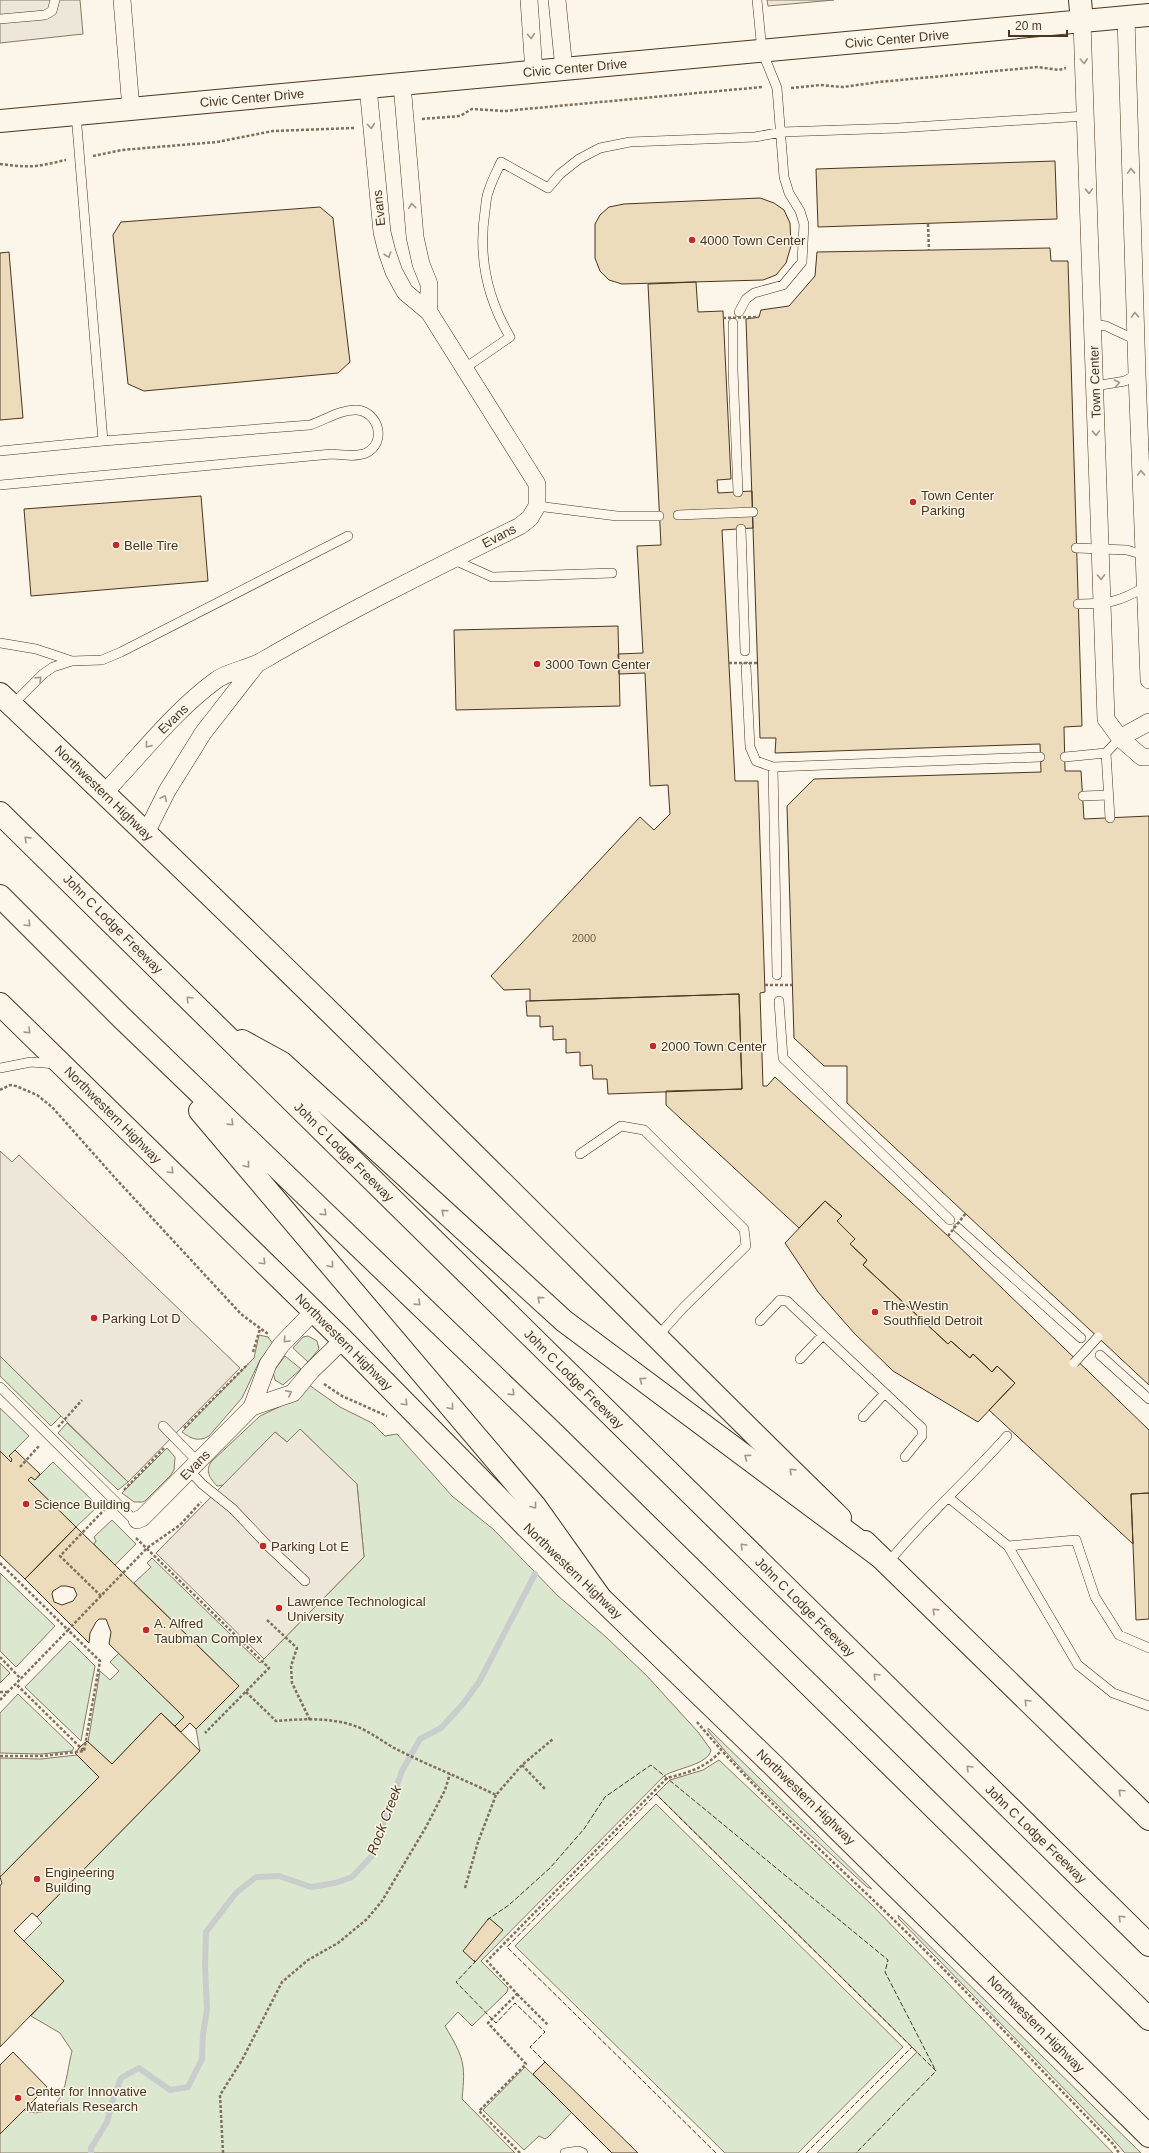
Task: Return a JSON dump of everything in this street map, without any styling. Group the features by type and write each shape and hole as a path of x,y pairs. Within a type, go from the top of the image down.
{"main road":[{"path":"1080,0 1082,22"},
{"name":"Civic Center Drive","path":"0,121 1082,22 1126,9 1149,15"},
{"name":"Northwestern Highway","path":"6,700 146,833 434,1114 657,1338 1149,1819"},
{"name":"John C Lodge Freeway","path":"0,813 1149,1945"},
{"path":"0,896 122,1018 554,1434 1149,2019"},
{"name":"Northwestern Highway","path":"0,1004 343,1340 521,1521 770,1761 1149,2136"},
{"path":"122,1018 535,1506 599,1596"},
{"path":"217,1026 282,1063 564,1321 883,1560"}],"street":[{"path":"122,0 131,109"},
{"path":"529,0 534,72"},
{"path":"557,0 564,69"},
{"path":"1126,9 1136,374 1146,501 1144,555 1149,680"},
{"name":"Town Center","path":"1082,22 1106,718 1120,738 1142,757 1149,757"},
{"path":"402,84 415,238 420,264 429,284 429,312"},
{"name":"Evans","path":"104,793 135,761 163,727 201,692 217,680 256,664 307,635 520,526 530,518 537,506 537,484 429,312 405,292 387,252 382,232 368,87"},
{"name":"Evans","path":"146,833 167,791 202,733 256,664"},
{"path":"1120,738 1149,722"},
{"name":"Evans","path":"134,1527 252,1407 268,1364 281,1345 313,1312"},
{"name":"Evans","path":"252,1407 293,1393 310,1371 343,1340"}],"lane":[{"path":"0,19 45,15 52,11 54,0"},
{"path":"739,312 746,299 754,293 783,285 802,262 804,224 784,177 782,132 777,88 762,51 757,0"},
{"path":"76,114 103,441"},
{"path":"465,368 510,337 497,315 489,292 484,267 481,233 488,191 501,162 548,188 560,174 579,158 600,148 630,142 755,137 782,132 898,128 1086,116"},
{"path":"733,323 733,370 738,492"},
{"path":"1093,324 1106,326 1136,340"},
{"path":"1095,386 1125,382 1136,374"},
{"path":"0,451 103,441 310,425 341,412 358,410 368,414 378,424 378,434 374,448 366,453 358,455 332,454 0,485"},
{"path":"537,506 617,516 659,516"},
{"path":"678,515 752,512"},
{"path":"741,529 745,651"},
{"path":"6,700 53,667 72,661 102,660 121,652 348,536"},
{"path":"1076,548 1127,550 1144,555"},
{"path":"454,560 492,577 612,573"},
{"path":"1078,604 1101,604 1124,600 1145,587"},
{"path":"0,643 36,649 72,661"},
{"path":"746,667 750,747 756,761 773,768 1040,757"},
{"path":"1065,757 1106,753 1120,738"},
{"path":"1106,753 1110,818"},
{"path":"773,768 777,975"},
{"path":"1083,796 1109,795"},
{"path":"779,1001 783,1058 950,1220"},
{"path":"0,1068 31,1062 62,1064"},
{"path":"580,1154 621,1126 644,1130 744,1229 746,1246 683,1308 657,1338"},
{"path":"958,1228 1081,1338"},
{"path":"760,1321 780,1300 787,1301 922,1428 922,1436 905,1457"},
{"path":"800,1359 823,1335"},
{"path":"1074,1363 1098,1338"},
{"path":"1100,1355 1149,1399"},
{"path":"0,1387 131,1517 134,1527"},
{"path":"863,1417 885,1393"},
{"path":"163,1426 174,1438 211,1491 233,1509 269,1547 305,1581"},
{"path":"883,1560 949,1498 1007,1436"},
{"path":"949,1498 1008,1546 1078,1665 1113,1694 1149,1706"},
{"path":"1008,1546 1076,1540 1094,1597 1119,1636 1149,1648"},
{"path":"565,2153 578,2151 583,2153"}],"path":[{"path":"795,88 820,85 843,87 879,82 1038,67 1059,70 1062,69"},
{"path":"428,119 460,116 472,109 504,110 753,87"},
{"path":"104,154 122,150 217,142 273,132 345,129"},
{"path":"0,164 26,166 50,164 55,161"},
{"path":"928,224 929,250"},
{"path":"723,318 759,317"},
{"path":"729,663 758,663"},
{"path":"765,985 792,985"},
{"path":"0,1090 10,1085 16,1086 37,1095 52,1107 117,1180 241,1314 259,1329 248,1364 60,1556 101,1596"},
{"path":"948,1236 966,1213"},
{"path":"0,1700 147,1548 180,1525 211,1491"},
{"path":"106,1508 111,1513"},
{"path":"134,1527 147,1548 269,1668 205,1733"},
{"path":"0,1563 100,1661 84,1751"},
{"path":"267,1620 297,1648 291,1666 292,1683 310,1720"},
{"path":"0,1657 21,1679"},
{"path":"16,1684 84,1751"},
{"path":"0,1692 8,1692"},
{"path":"246,1692 276,1721 310,1720 339,1722 356,1726 383,1743 430,1766 496,1795"},
{"path":"696,1721 721,1751 775,1808 895,1921 1014,2041 1113,2144 1119,2153"},
{"path":"465,1888 478,1842 496,1795 522,1765 553,1739"},
{"path":"0,1756 43,1756 84,1751"},
{"path":"548,2025 487,1961 667,1778 704,1766 711,1762 721,1751"},
{"path":"522,1765 546,1790"},
{"path":"222,2153 220,2095 242,2060 282,1982 308,1960 338,1943 367,1919 382,1901 426,1827 445,1790 450,1774"},
{"path":"517,1994 488,2023 526,2064 479,2111 520,2153"}],"green space":[{"path":"259,1335 268,1337 273,1344 260,1360 242,1398 209,1436 202,1439 195,1439 182,1432 254,1358"},
{"path":"308,1336 317,1341 319,1349 308,1362 293,1348 303,1337"},
{"path":"0,1356 61,1416 51,1426 0,1376"},
{"path":"285,1356 301,1369 283,1385 275,1380 273,1372"},
{"path":"309,1385 340,1407 372,1423 385,1436 397,1434 452,1496 493,1529 558,1596 606,1637 647,1676 698,1732 711,1750 709,1755 698,1763 664,1776 481,1961 508,1988 507,1992 472,2026 458,2012 445,2026 456,2045 462,2060 464,2076 462,2099 515,2153 0,2153 0,2134 24,2110 35,2113 46,2111 59,2100 65,2085 72,2051 60,2033 31,2016 64,1981 24,1941 42,1923 37,1917 200,1751 196,1729 239,1686 134,1583 151,1567 147,1563 152,1558 260,1663 364,1557 357,1484 300,1429 287,1442 275,1432 224,1485 217,1486 208,1472 211,1462 260,1416 281,1406"},
{"path":"0,1408 29,1436 9,1456 12,1459 11,1462 0,1451"},
{"path":"67,1423 128,1482 118,1490 58,1433"},
{"path":"167,1448 175,1457 174,1470 146,1500 143,1502 134,1502 122,1493"},
{"path":"53,1462 98,1506 76,1527 28,1480 31,1477 35,1480"},
{"path":"112,1520 136,1544 115,1565 94,1544 96,1541 94,1537"},
{"path":"0,1573 55,1626 16,1667 0,1651"},
{"path":"70,1641 95,1666 81,1741 25,1687"},
{"path":"119,1653 184,1717 175,1726 161,1713 112,1764 88,1742 100,1671 110,1680 119,1671 110,1662"},
{"path":"0,1663 10,1673 0,1683"},
{"path":"18,1694 74,1748 72,1751 41,1754 0,1753 0,1713"},
{"path":"708,1728 872,1889 867,1887 765,1793 726,1752 708,1731"},
{"path":"77,1755 99,1777 0,1877 0,1758 41,1759"},
{"path":"719,1760 871,1904 1113,2153 817,2153 917,2052 656,1794 670,1780 703,1770"},
{"path":"656,1804 903,2047 798,2153 725,2153 515,1946"},
{"path":"898,1915 1141,2153 1125,2153 899,1919"},
{"path":"525,2067 572,2112 548,2137 545,2139 539,2136 524,2150 483,2110"}],"shaded area":[{"path":"0,0 80,0 83,34 0,43"},
{"path":"767,0 834,0 768,6"},
{"name":"Parking Lot D","path":"0,1151 12,1162 19,1155 240,1368 128,1482 0,1356"},
{"name":"Parking Lot E","path":"300,1429 357,1484 364,1557 264,1659 156,1553 275,1432 287,1442"}],"building":[{"path":"1055,161 1057,219 818,227 816,169"},
{"name":"4000 Town Center","path":"760,198 774,203 784,210 790,223 791,246 786,263 776,275 763,280 622,284 609,280 600,271 595,258 595,224 600,215 609,207 624,204"},
{"path":"320,207 333,218 350,362 338,373 144,391 128,384 113,235 121,222"},
{"path":"1050,248 1051,261 1068,261 1082,726 1064,727 1065,771 1081,771 1084,819 1149,816 1149,1385 847,1103 847,1066 824,1066 794,1038 787,806 814,779 1041,772 1040,744 775,753 776,738 760,738 746,319 759,317 761,310 789,306 815,276 817,252"},
{"path":"9,252 23,418 0,420 0,253"},
{"path":"696,282 698,312 723,311 731,479 717,480 718,493 752,491 753,528 722,530 735,781 758,781 765,992 760,993 763,1086 767,1086 775,1077 948,1236 1149,1430 1149,1493 1131,1494 1133,1544 989,1410 1015,1383 997,1366 992,1372 973,1354 970,1358 951,1341 948,1344 863,1265 867,1260 850,1244 855,1239 837,1221 842,1216 825,1201 799,1228 666,1105 666,1091 742,1089 739,994 530,1001 530,989 504,990 491,976 640,817 654,830 670,814 668,785 650,786 645,673 619,674 618,654 643,653 637,546 661,545 648,284"},
{"name":"Belle Tire","path":"201,496 208,581 31,596 24,509"},
{"name":"3000 Town Center","path":"618,626 620,706 456,710 454,630"},
{"name":"2000 Town Center","path":"739,994 742,1089 608,1094 607,1079 593,1079 592,1065 580,1066 580,1052 566,1053 566,1039 553,1040 553,1026 540,1027 540,1016 527,1016 526,1001"},
{"name":"The Westin Southfield Detroit","path":"825,1201 842,1216 837,1221 855,1239 850,1244 867,1260 863,1265 948,1344 951,1341 970,1358 973,1354 992,1372 997,1366 1015,1383 978,1422 893,1371 854,1333 818,1292 785,1243"},
{"name":"Science Building","path":"15,1450 40,1474 35,1480 31,1477 28,1480 76,1527 25,1579 0,1555 0,1451 11,1462 12,1459 9,1456"},
{"path":"1149,1493 1149,1619 1136,1620 1131,1494"},
{"name":"A. Alfred Taubman Complex","path":"76,1527 239,1686 196,1729 190,1723 181,1732 175,1726 184,1717 109,1644 111,1632 106,1619 99,1619 96,1622 90,1633 89,1643 25,1579","holes":["61,1586 74,1588 77,1595 73,1601 62,1605 54,1602 52,1594 53,1591"]},
{"name":"Engineering Building","path":"161,1713 200,1751 37,1917 32,1913 14,1931 64,1981 0,2047 0,1886 2,1883 0,1877 99,1777 75,1753 80,1747 87,1741 112,1764"},
{"path":"489,1918 503,1930 475,1962 463,1951"},
{"name":"Center for Innovative Materials Research","path":"13,2052 47,2087 0,2134 0,2065"},
{"path":"545,2062 638,2153 612,2153 533,2074"}],"waterway":[{"name":"Rock Creek","path":"91,2153 91,2148 107,2122 114,2096 121,2078 139,2068 170,2090 188,2087 202,2059 203,2034 207,2010 205,1965 206,1932 236,1893 256,1877 279,1876 311,1887 335,1883 352,1877 371,1857 402,1771 420,1739 441,1728 463,1704 479,1682 535,1574"}],"fence":[{"path":"487,1920 509,1905 550,1868 584,1829 605,1797 651,1765 888,1960 885,1972 936,2071"},
{"path":"716,2153 507,1947 656,1794 936,2071 856,2153"},
{"path":"474,1960 475,1962 456,1982 496,2023 515,2003 545,2032 530,2047 546,2063"},
{"path":"806,2153 912,2047"}],"place":[{"name":"4000 Town Center","path":"692,240"},
{"name":"Town Center Parking","path":"913,502"},
{"name":"Belle Tire","path":"116,545"},
{"name":"3000 Town Center","path":"537,664"},
{"name":"2000 Town Center","path":"653,1046"},
{"name":"The Westin Southfield Detroit","path":"875,1312"},
{"name":"Parking Lot D","path":"94,1318"},
{"name":"Science Building","path":"26,1504"},
{"name":"Parking Lot E","path":"263,1546"},
{"name":"Lawrence Technological University","path":"279,1608"},
{"name":"A. Alfred Taubman Complex","path":"146,1630"},
{"name":"Engineering Building","path":"37,1879"},
{"name":"Center for Innovative Materials Research","path":"18,2098"}]}
